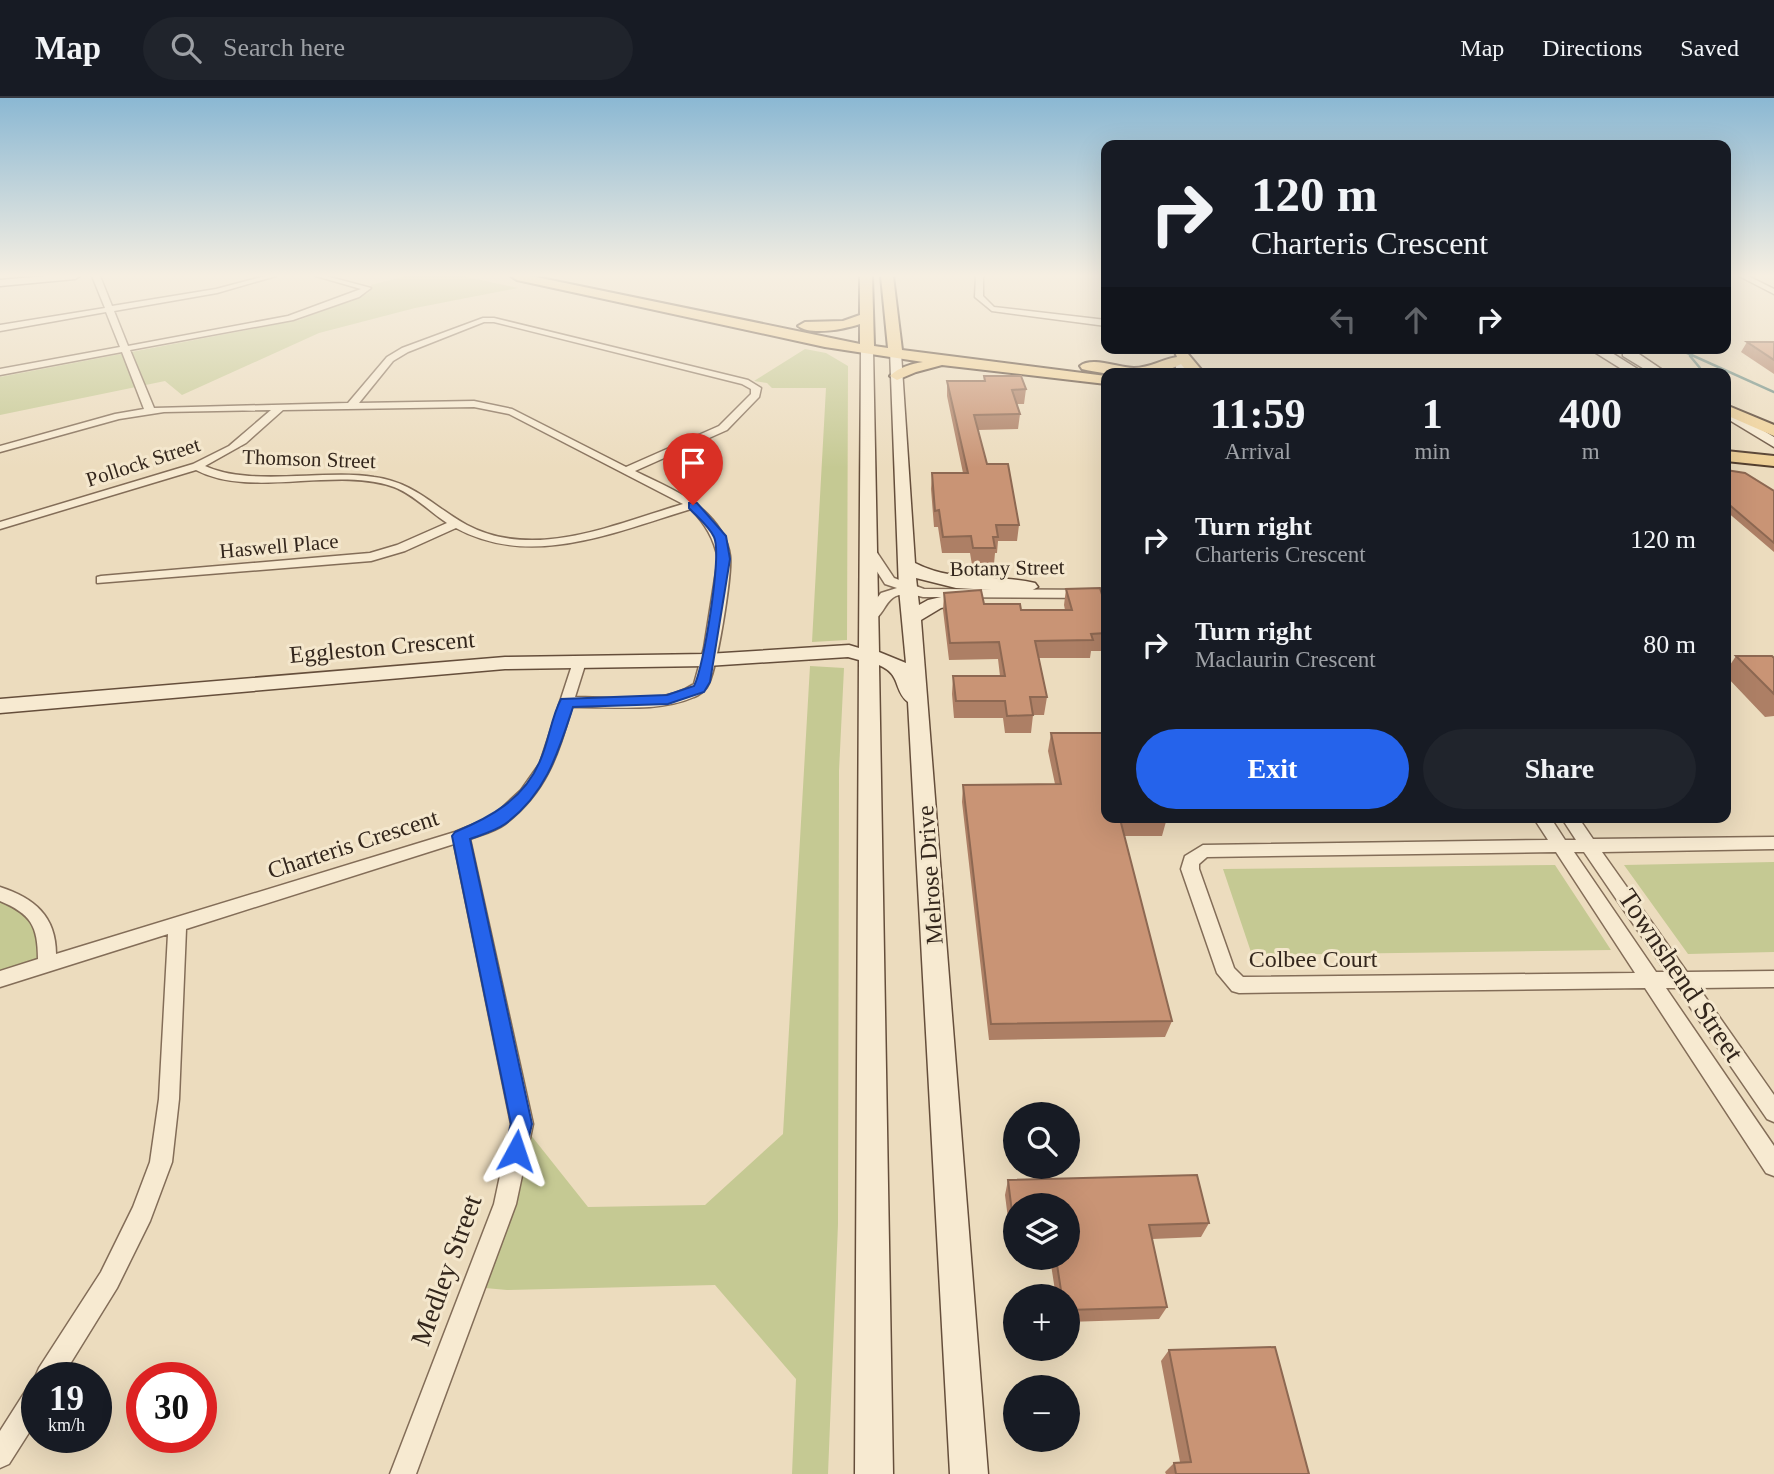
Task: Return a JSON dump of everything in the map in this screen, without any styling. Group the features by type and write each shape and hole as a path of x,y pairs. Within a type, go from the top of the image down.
{"main road":[{"path":"812,340 851,355 867,369"},
{"path":"856,340 965,364 1101,379"},
{"name":"Melrose Drive","path":"893,340 969,1474"},
{"path":"825,343 866,343"},
{"path":"866,343 867,619 877,659 874,1474"},
{"path":"894,347 930,346 1107,368"},
{"path":"1616,354 1632,368"},
{"path":"1618,354 1650,368"},
{"path":"897,376 918,366 965,364"},
{"path":"1731,413 1774,431"},
{"path":"1731,431 1774,461"},
{"path":"1731,441 1774,445"},
{"path":"1731,456 1774,461"},
{"path":"1731,456 1774,475"},
{"path":"907,566 933,578 1006,582 1029,587"},
{"name":"Eggleston Crescent","path":"0,706 443,668 769,657 786,662 847,664 877,659 907,645 913,625 935,604 985,594"},
{"path":"877,659 904,673 911,695 918,705"}],"street":[{"path":"120,340 149,411"},
{"path":"0,372 171,340"},
{"path":"352,405 390,359 429,340"},
{"path":"576,340 732,379 756,388 756,395 723,428 625,471"},
{"path":"0,449 118,416 189,407 474,404 495,407 530,420 693,505 720,536 724,559 703,682 699,689 668,699 567,702"},
{"name":"Pollock Street","path":"0,526 197,466 249,439 281,406"},
{"path":"1731,415 1774,445"},
{"name":"Thomson Street","path":"197,466 205,472 259,480 354,479 393,483 406,489 454,524 491,540 529,544 560,542 693,505"},
{"name":"Haswell Place","path":"101,580 371,557 401,548 454,524"},
{"name":"Botany Street","path":"868,548 884,577 908,589 929,594 1101,594"},
{"name":"Botany Street","path":"867,619 885,596 908,589 1101,586"},
{"name":"Charteris Crescent","path":"0,979 461,836 498,821 527,794 547,764 579,662"},
{"name":"Townshend Street","path":"1545,823 1774,1164"},
{"name":"Townshend Street","path":"1573,823 1774,1112"},
{"name":"Medley Street","path":"403,1474 505,1204 522,1124 461,836"},
{"name":"Colbee Court","path":"1774,843 1203,850 1195,855 1190,869 1226,973 1239,985 1774,979"},
{"path":"0,894 29,905 44,928 47,964"},
{"path":"57,1362 109,1280 142,1213 161,1162 169,1099 177,926"},
{"path":"0,1455 21,1422"}],"green space":[{"path":"193,340 303,340 182,395 165,381 0,415 0,377"},
{"path":"805,349 826,353 848,366 847,640 812,642 826,388 772,388 767,383 754,381"},
{"path":"810,666 844,668 839,771 838,1224 828,1474 792,1474 796,1379 715,1285 507,1290 474,1287 522,1124 588,1207 705,1205 783,1134"},
{"path":"1774,862 1774,952 1688,954 1624,865"},
{"path":"1555,865 1611,950 1252,955 1223,869"},
{"path":"0,894 29,905 47,964 0,979"}],"building":[{"path":"1747,342 1774,342 1774,360"},
{"path":"984,376 1021,376 1026,389 1012,390 1020,414 974,415 987,464 1008,464 1019,525 996,525 998,537 993,537 995,548 973,548 971,536 943,537 939,510 935,511 932,473 968,473 947,381 985,381"},
{"path":"1731,471 1745,473 1774,491 1774,543 1731,506"},
{"path":"1100,588 1101,633 1091,634 1093,640 1035,641 1047,697 1030,697 1033,715 1007,716 1005,701 956,701 953,676 1005,676 999,642 950,643 944,593 981,590 984,604 1020,604 1021,610 1072,610 1066,589"},
{"path":"1736,656 1774,658 1774,694"},
{"path":"1051,733 1101,733 1101,823 1121,823 1172,1021 991,1024 963,785 1061,784"},
{"path":"1197,1175 1209,1223 1149,1225 1167,1307 1080,1310 1080,1284 1060,1284 1058,1270 1080,1270 1080,1193 1010,1193 1008,1180"},
{"path":"1275,1347 1309,1474 1176,1474 1174,1463 1191,1462 1169,1350"}],"waterway":[{"path":"1689,354 1721,368"},
{"path":"1690,356 1700,368"},
{"path":"1731,373 1774,392"}],"route":[{"path":"516,1151 522,1124 461,836 498,821 527,794 547,764 567,702 668,699 699,689 711,645 724,559 720,536 693,505"}]}
